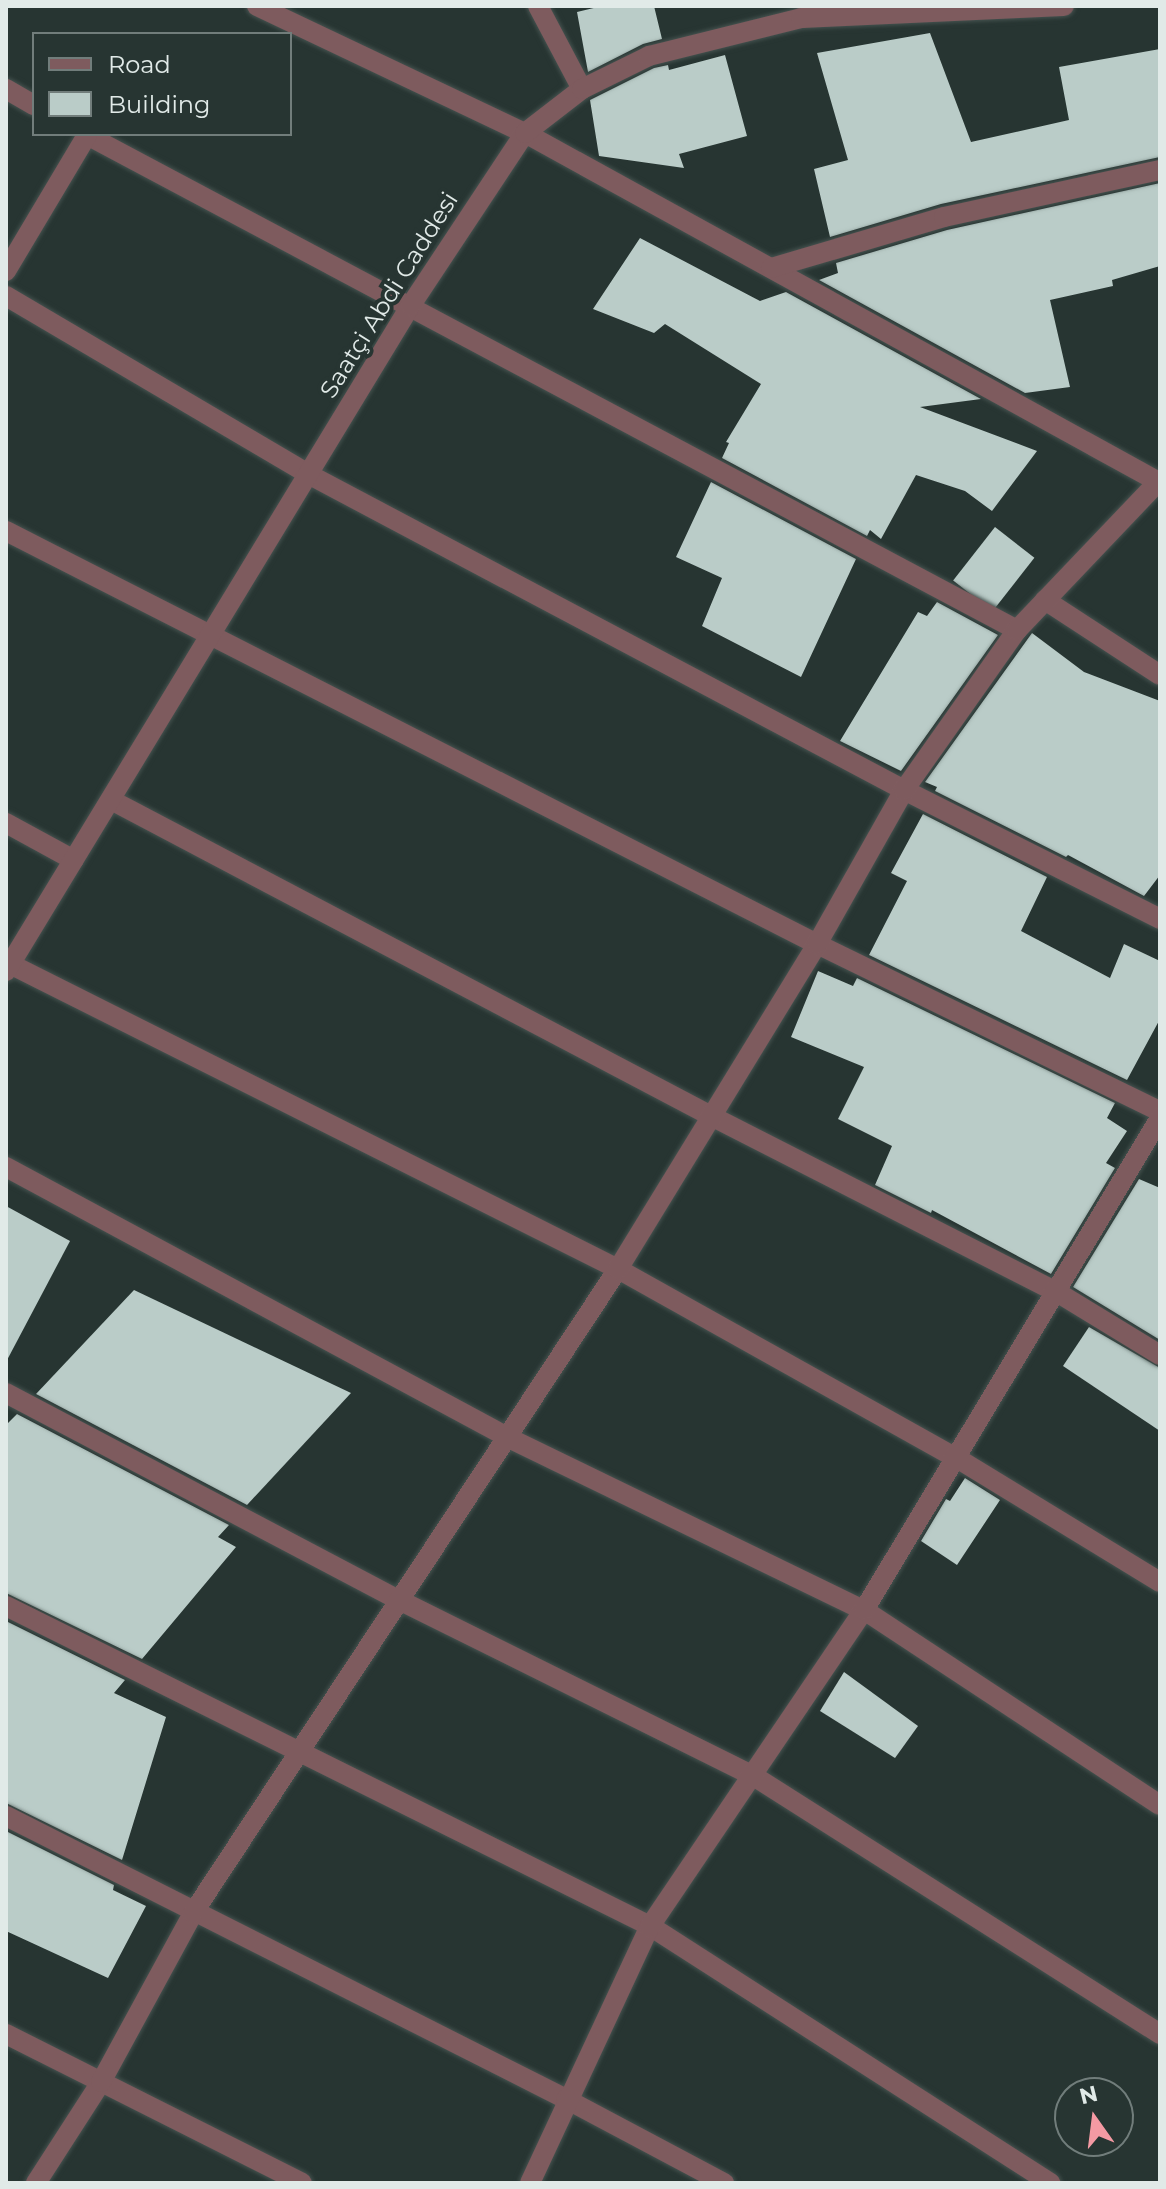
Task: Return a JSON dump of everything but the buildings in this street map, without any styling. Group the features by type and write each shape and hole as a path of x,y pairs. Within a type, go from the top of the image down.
{"street":[{"path":"36,2183 101,2082 193,1913 618,1269 817,944 904,790 1017,630 1158,481 525,133 257,6"},
{"path":"538,6 582,89"},
{"name":"Saatçi Abdi Caddesi","path":"7,966 411,305 525,133 582,89 649,56 801,18 1064,6"},
{"path":"6,89 32,104"},
{"path":"6,271 85,136"},
{"path":"90,136 1017,630"},
{"path":"771,268 944,217 1160,170"},
{"path":"6,296 308,474 904,790 1160,919"},
{"path":"6,531 817,944 1160,1111"},
{"path":"1045,600 1160,675"},
{"path":"111,800 711,1116 1055,1291 1160,1355"},
{"path":"6,823 74,860"},
{"path":"7,966 618,1269 955,1457 1160,1582"},
{"path":"530,2183 566,2099 650,1926 864,1610 1160,1118"},
{"path":"6,1167 509,1438 864,1610 1160,1805"},
{"path":"6,1393 399,1600 752,1775 1160,2034"},
{"path":"6,1606 650,1926 1051,2183"},
{"path":"6,1816 566,2099 724,2183"},
{"path":"6,2034 302,2183"}]}
